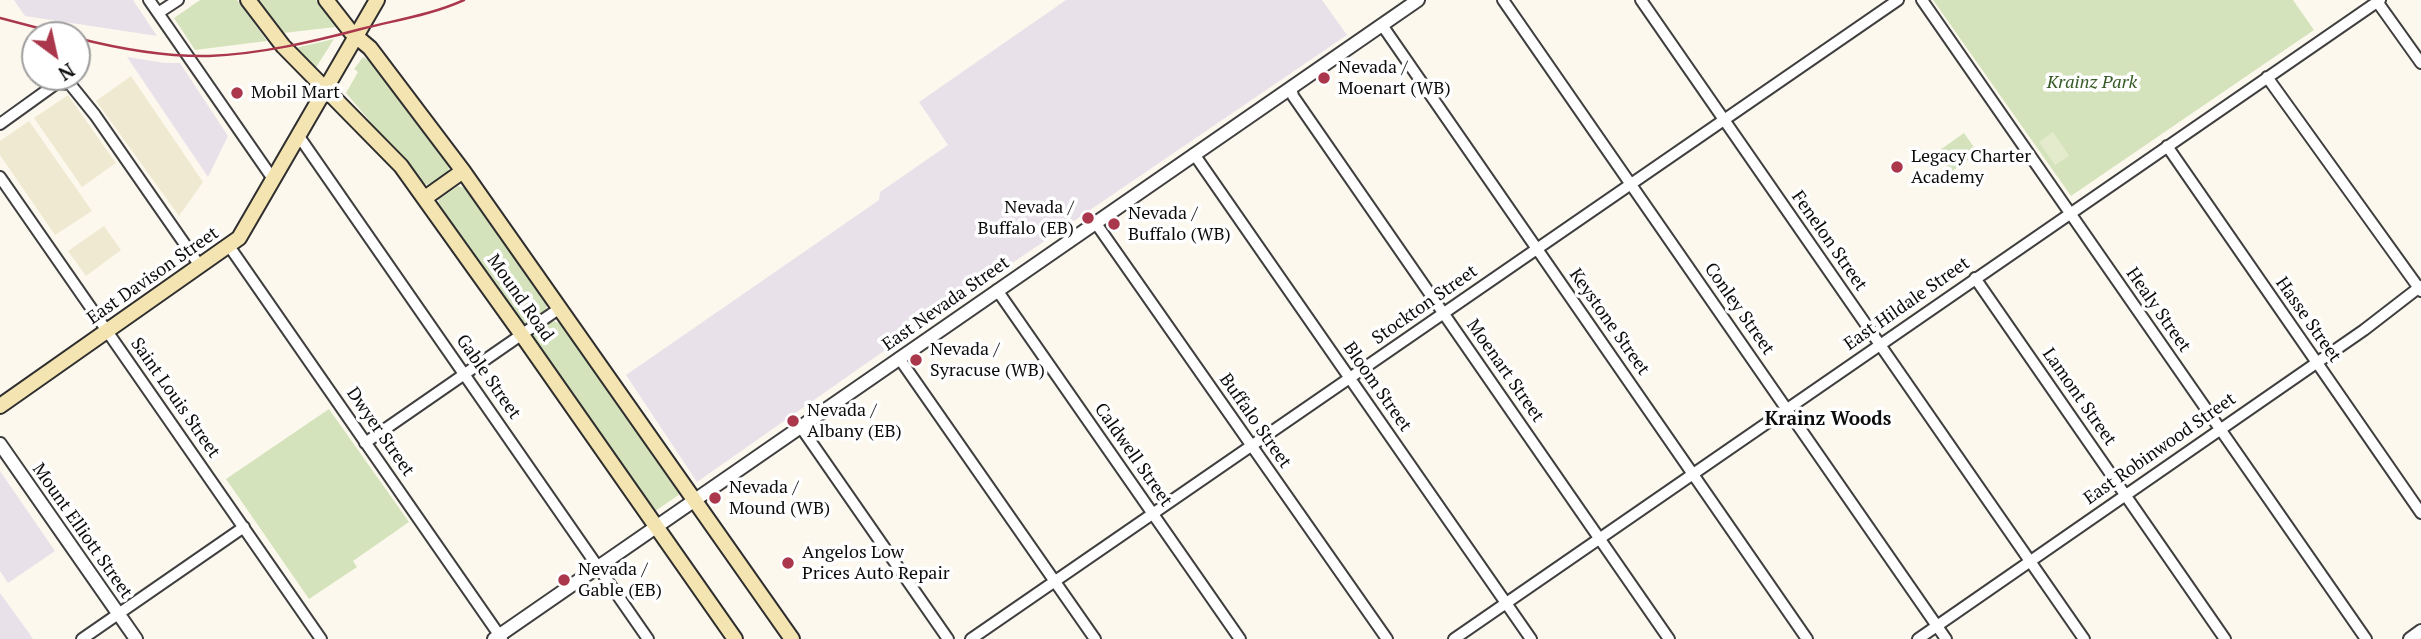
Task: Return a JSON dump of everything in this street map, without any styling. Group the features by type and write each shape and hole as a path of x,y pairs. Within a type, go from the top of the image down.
{"main road":[{"name":"Mound Road","path":"248,0 283,46 390,153 425,198 735,639"},
{"name":"Mound Road","path":"326,0 357,38 370,48 463,171 792,639"},
{"name":"East Davison Street","path":"0,406 239,238 377,0"},
{"path":"425,198 463,171"}],"street":[{"path":"149,0 273,179"},
{"path":"158,13 178,0"},
{"name":"East Nevada Street","path":"499,638 800,426 1418,0"},
{"name":"Conley Street","path":"1503,0 1946,639"},
{"name":"Fenelon Street","path":"1641,0 2084,639"},
{"name":"Stockton Street","path":"971,639 1898,0"},
{"name":"Healy Street","path":"1922,0 2366,639"},
{"path":"2378,1 2421,63"},
{"name":"East Hildale Street","path":"1454,639 2378,1"},
{"name":"Keystone Street","path":"1382,25 1807,639"},
{"path":"2267,77 2420,288"},
{"path":"0,124 57,83 70,84 200,266"},
{"name":"Moenart Street","path":"1291,88 1293,96 1669,639"},
{"name":"Gable Street","path":"298,135 648,639"},
{"name":"Hasse Street","path":"2166,146 2421,513"},
{"name":"Bloom Street","path":"1194,154 1531,639"},
{"name":"Saint Louis Street","path":"0,177 321,639"},
{"name":"Buffalo Street","path":"1096,222 1387,639"},
{"name":"Dwyer Street","path":"229,246 499,638"},
{"name":"Lamont Street","path":"1975,278 2225,639"},
{"name":"East Robinwood Street","path":"1917,639 2420,288"},
{"name":"Caldwell Street","path":"997,290 1240,639"},
{"path":"365,443 560,308"},
{"path":"899,358 1095,639"},
{"path":"800,426 948,639"},
{"name":"Mount Elliott Street","path":"0,444 136,639"},
{"path":"82,639 243,527"}],"shaded area":[{"path":"14,0 133,0 157,36 91,26 91,21 58,21 25,16"},
{"path":"1066,0 1322,0 1347,35 911,332 697,482 626,375 879,200 880,192 948,145 919,102"},
{"path":"127,57 180,63 228,136 208,177"},
{"path":"131,76 203,182 179,216 96,101"},
{"path":"68,95 116,163 82,187 34,118"},
{"path":"29,121 92,211 55,235 0,155 0,141"},
{"path":"104,226 121,250 86,276 68,251"},
{"path":"0,471 55,551 8,583 0,571"},
{"path":"0,593 29,633 33,639 0,639"}],"green space":[{"path":"200,0 237,0 267,41 195,50 174,18"},
{"path":"258,0 316,0 336,27 283,33"},
{"name":"Krainz Park","path":"1933,0 2293,0 2314,30 2071,196"},
{"path":"334,39 315,69 295,48"},
{"path":"363,57 369,61 449,166 448,173 429,185 423,184 346,93 358,72 354,69"},
{"path":"2053,132 2069,156 2055,165 2039,142"},
{"path":"1964,133 1978,153 1951,172 1937,152"},
{"path":"458,186 465,188 547,304 546,311 526,324 521,324 438,205 439,199"},
{"path":"553,321 561,324 680,494 654,512 533,341 534,334"},
{"path":"329,409 409,522 353,561 357,567 309,599 226,479"}],"railway":[{"path":"91,41 159,54 228,55 324,38 426,13 464,0"},
{"path":"0,18 21,23"}],"place":[{"name":"Nevada / Moenart (WB)","path":"1324,78"},
{"name":"Mobil Mart","path":"237,93"},
{"name":"Legacy Charter Academy","path":"1897,167"},
{"name":"Nevada / Buffalo (EB)","path":"1088,218"},
{"name":"Nevada / Buffalo (WB)","path":"1114,224"},
{"name":"Nevada / Syracuse (WB)","path":"916,360"},
{"name":"Nevada / Albany (EB)","path":"793,421"},
{"name":"Nevada / Mound (WB)","path":"715,498"},
{"name":"Angelos Low Prices Auto Repair","path":"788,563"},
{"name":"Nevada / Gable (EB)","path":"564,580"}],"district":[{"name":"Krainz Woods","path":"1828,420"}]}
